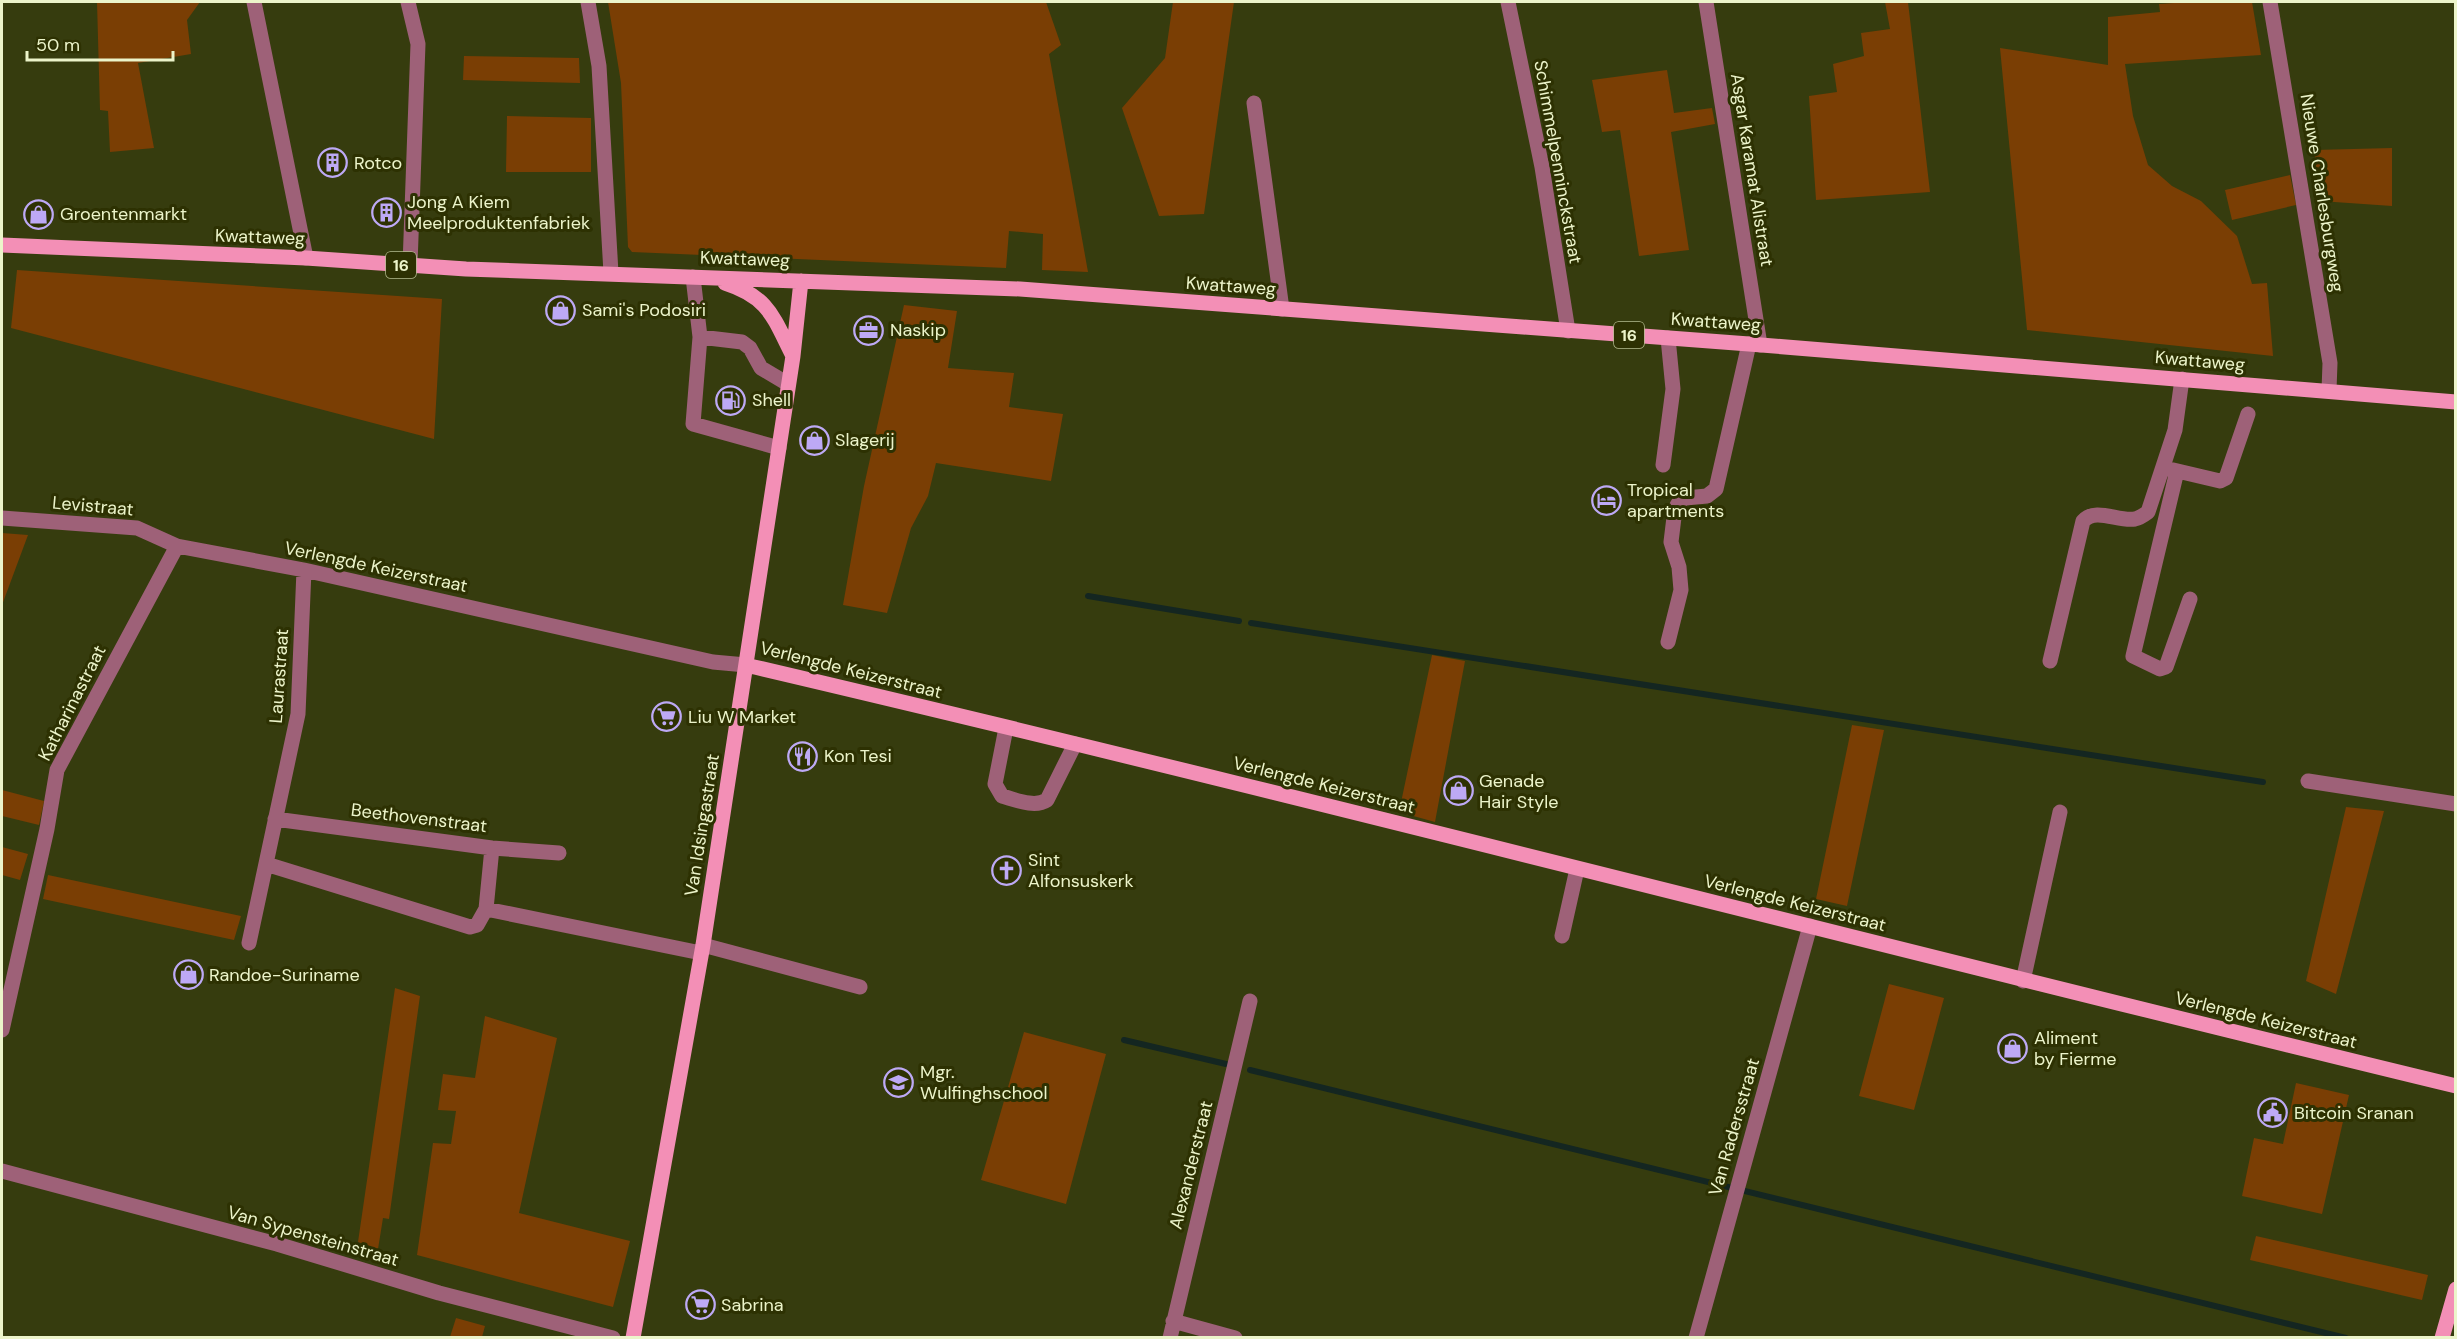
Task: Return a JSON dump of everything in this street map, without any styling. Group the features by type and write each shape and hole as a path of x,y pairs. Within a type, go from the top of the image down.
{"main road":[{"name":"Kwattaweg","path":"2,245 306,258 410,265 1020,289 1755,344 2456,402"},
{"path":"699,277 743,289 764,303 793,356"},
{"name":"Van Idsingastraat","path":"633,1338 702,949 793,356 801,281"},
{"name":"Verlengde Keizerstraat","path":"746,665 1075,744 2023,981 2456,1086"},
{"path":"2442,1338 2456,1289"}],"street":[{"path":"254,2 306,258"},
{"path":"408,2 418,44 410,265"},
{"path":"588,2 599,66 610,273"},
{"name":"Schimmelpenninckstraat","path":"1508,2 1542,167 1569,331"},
{"name":"Asgar Karamat Alistraat","path":"1706,2 1755,344"},
{"name":"Nieuwe Charlesburgweg","path":"2270,2 2330,363 2329,390"},
{"path":"1254,103 1282,309"},
{"path":"699,277 700,337 693,424 779,448"},
{"path":"700,337 742,342 750,348 761,368 788,384"},
{"path":"1663,465 1673,389 1668,338"},
{"path":"1668,642 1681,590 1679,567 1671,542 1676,509 1679,502 1685,498 1707,496 1716,489 1755,344"},
{"path":"2182,379 2170,469 2133,656 2160,669 2166,667 2190,599"},
{"path":"2170,469 2220,481 2226,478 2248,414"},
{"path":"2050,661 2083,521 2095,514 2120,520 2137,519 2148,512 2170,469"},
{"name":"Levistraat","path":"2,518 138,528 177,546"},
{"name":"Verlengde Keizerstraat","path":"177,546 304,570 713,662 746,665"},
{"name":"Katharinastraat","path":"2,1030 47,829 57,770 177,546"},
{"name":"Laurastraat","path":"249,943 298,714 304,570"},
{"path":"1006,728 995,784 1002,796 1013,800 1038,804 1047,800 1075,744"},
{"path":"2308,781 2456,804"},
{"path":"2023,981 2060,812"},
{"name":"Beethovenstraat","path":"275,819 492,848 559,853"},
{"path":"266,864 463,925 477,925 486,909 492,848"},
{"path":"1562,936 1577,869"},
{"path":"486,909 702,949 860,987"},
{"name":"Van Radersstraat","path":"1696,1338 1810,926"},
{"name":"Alexanderstraat","path":"1170,1338 1250,1001"},
{"name":"Van Sypensteinstraat","path":"2,1171 277,1244 439,1293 613,1338"},
{"path":"1173,1321 1235,1338"}],"shaded area":[{"path":"97,2 200,2 187,20 191,54 138,63 154,148 110,152 108,111 100,110"},
{"path":"608,2 1046,2 1061,45 1049,54 1088,272 1042,270 1043,234 1009,231 1006,268 632,252 628,247 621,83"},
{"path":"1173,2 1234,2 1204,214 1159,216 1122,108 1165,58"},
{"path":"1885,2 1908,2 1930,192 1816,200 1809,96 1837,92 1833,64 1864,56 1861,33 1890,29"},
{"path":"2252,2 2261,55 2125,64 2133,116 2148,165 2172,186 2201,201 2237,236 2252,284 2267,283 2273,356 2027,330 2000,48 2108,65 2108,17 2160,12 2159,4"},
{"path":"464,56 579,58 580,83 463,80"},
{"path":"1667,70 1674,113 1712,108 1715,124 1671,132 1689,250 1639,256 1620,130 1602,132 1592,80"},
{"path":"507,116 591,118 591,172 506,172"},
{"path":"2392,148 2392,206 2320,201 2314,150"},
{"path":"2290,175 2296,205 2232,220 2225,190"},
{"path":"17,270 442,299 434,439 11,328"},
{"path":"904,305 957,311 948,368 1014,373 1009,407 1063,414 1051,481 936,463 928,496 911,528 887,613 843,605 864,486"},
{"path":"2,533 28,535 2,605"},
{"path":"1432,655 1465,661 1435,822 1399,812"},
{"path":"1852,725 1884,730 1847,906 1816,899"},
{"path":"2,790 44,801 39,825 2,816"},
{"path":"2346,807 2384,811 2336,994 2306,981"},
{"path":"2,847 28,854 20,880 2,875"},
{"path":"48,875 241,916 234,940 43,899"},
{"path":"1889,984 1944,998 1914,1110 1859,1096"},
{"path":"395,988 420,996 389,1219 383,1218 378,1249 358,1242"},
{"path":"485,1016 557,1038 519,1213 630,1241 613,1307 417,1255 433,1143 451,1144 456,1111 438,1110 443,1074 475,1078"},
{"path":"1024,1032 1106,1054 1066,1204 981,1180"},
{"path":"2296,1083 2349,1095 2322,1214 2242,1196 2254,1138 2283,1144"},
{"path":"2256,1236 2428,1275 2422,1300 2250,1260"},
{"path":"456,1318 485,1326 482,1337 450,1337"}],"waterway":[{"path":"1088,596 1239,621"},
{"path":"1251,623 2263,782"},
{"path":"1124,1040 1226,1064"},
{"path":"1250,1070 2346,1338"}],"place":[{"name":"Rotco","path":"333,163"},
{"name":"Jong A Kiem Meelproduktenfabriek","path":"386,212"},
{"name":"Groentenmarkt","path":"39,214"},
{"name":"Sami's Podosiri","path":"561,310"},
{"name":"Naskip","path":"869,330"},
{"name":"Shell","path":"731,400"},
{"name":"Slagerij","path":"814,440"},
{"name":"Tropical apartments","path":"1606,500"},
{"name":"Liu W Market","path":"667,717"},
{"name":"Kon Tesi","path":"803,756"},
{"name":"Genade Hair Style","path":"1458,791"},
{"name":"Sint Alfonsuskerk","path":"1007,870"},
{"name":"Randoe-Suriname","path":"188,975"},
{"name":"Aliment by Fierme","path":"2013,1048"},
{"name":"Mgr. Wulfinghschool","path":"899,1082"},
{"name":"Bitcoin Sranan","path":"2273,1113"},
{"name":"Sabrina","path":"700,1305"}]}
